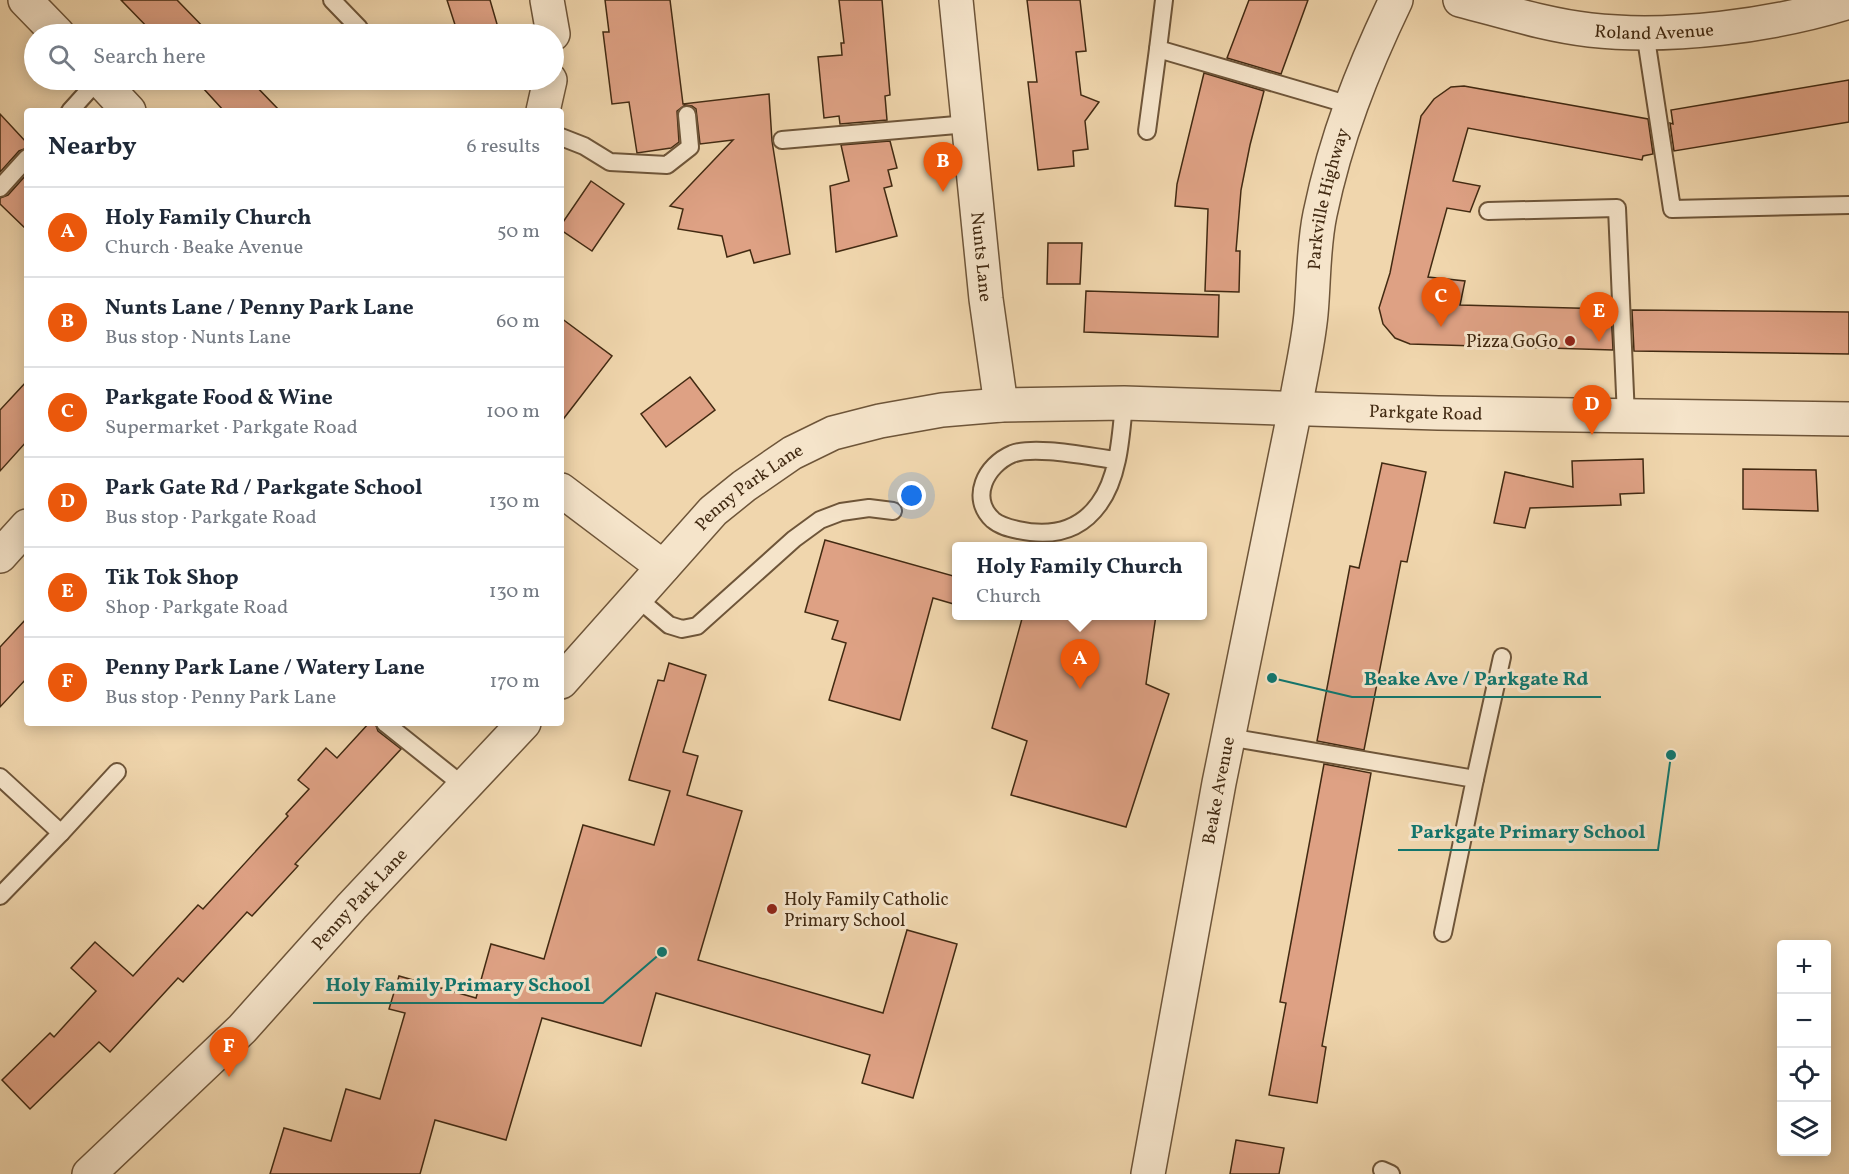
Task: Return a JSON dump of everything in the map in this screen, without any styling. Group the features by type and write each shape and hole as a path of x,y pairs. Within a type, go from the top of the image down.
{"street":[{"path":"25,0 48,24"},
{"path":"547,0 551,24"},
{"name":"Nunts Lane","path":"956,0 986,300 1001,405"},
{"name":"Parkville Highway","path":"1295,409 1311,318 1319,218 1334,156 1368,58 1396,0"},
{"name":"Roland Avenue","path":"1460,0 1573,28 1645,32 1745,25 1801,15 1849,2"},
{"path":"109,90 126,108"},
{"path":"544,108 548,90"},
{"name":"Parkgate Road","path":"1001,405 1124,403 1626,417 1849,419"},
{"name":"Penny Park Lane","path":"564,678 713,511 744,486 792,453 833,433 880,421 942,410 1001,405"},
{"name":"Beake Avenue","path":"1148,1174 1228,737 1295,409"},
{"path":"564,492 663,567"},
{"path":"0,556 24,529"},
{"name":"Penny Park Lane","path":"89,1174 242,1029 352,906 521,726"}],"lane":[{"path":"332,0 355,24"},
{"path":"1147,131 1164,0"},
{"path":"1645,32 1672,209 1849,205"},
{"path":"1158,49 1350,105"},
{"path":"73,108 90,90"},
{"path":"564,138 584,146 610,162 667,165 690,147 687,115"},
{"path":"782,140 968,124"},
{"path":"0,188 24,161"},
{"path":"1488,212 1617,208 1626,417"},
{"path":"1116,460 1032,450 1012,454 996,464 985,477 981,492 984,507 992,519 1004,526 1038,534 1061,532 1084,520 1100,503 1112,478 1116,460 1121,435 1124,403"},
{"path":"636,597 669,624 682,629 697,626 794,539 820,520 841,512 869,508 893,511"},
{"path":"1443,933 1502,657"},
{"path":"389,726 465,787"},
{"path":"1228,737 1475,779"},
{"path":"0,896 117,772"},
{"path":"0,777 61,833"}],"building":[{"path":"121,0 177,0 200,24 144,24"},
{"path":"447,0 490,0 497,24 455,24"},
{"path":"605,0 670,0 683,104 769,94 772,141 790,254 754,263 750,250 727,257 722,236 678,229 683,209 670,206 733,140 700,144 696,109 685,105 677,111 679,142 671,148 637,153 629,102 612,104 603,32 609,32"},
{"path":"839,0 882,0 890,95 885,96 887,120 840,124 839,116 824,118 818,57 842,55 841,43 844,43"},
{"path":"1027,0 1080,0 1086,51 1076,52 1081,95 1099,102 1085,121 1088,149 1073,151 1074,166 1038,170 1028,82 1037,82"},
{"path":"1249,0 1308,0 1281,74 1227,58"},
{"path":"1204,73 1264,91 1241,190 1236,251 1240,251 1239,292 1205,291 1208,209 1175,206 1177,184"},
{"path":"1849,80 1849,122 1674,151 1670,123 1673,124 1671,110"},
{"path":"1464,86 1648,119 1653,154 1643,156 1642,160 1468,128 1453,181 1480,186 1470,212 1447,208 1428,277 1465,281 1460,305 1611,309 1613,350 1410,344 1395,338 1383,324 1379,308 1390,273 1421,116 1434,99 1451,87"},
{"path":"205,90 260,90 277,108 221,108"},
{"path":"0,114 24,140 24,149 19,151 0,172"},
{"path":"890,141 897,168 888,170 892,186 884,188 897,236 836,252 830,186 849,181 841,145"},
{"path":"24,177 24,227 0,204 0,198 8,195"},
{"path":"591,181 624,204 592,251 564,232 564,221"},
{"path":"1048,243 1082,243 1080,284 1047,284"},
{"path":"1086,291 1219,295 1218,337 1084,332"},
{"path":"1632,310 1849,312 1849,354 1634,351"},
{"path":"564,320 612,356 564,418"},
{"path":"690,377 715,410 666,447 641,414"},
{"path":"24,384 24,444 0,471 0,410"},
{"path":"1643,459 1644,493 1620,494 1621,505 1530,508 1525,528 1494,523 1505,472 1573,487 1572,461"},
{"path":"1382,463 1426,472 1407,562 1401,561 1364,750 1317,741 1350,566 1359,568"},
{"path":"1743,469 1816,470 1818,511 1743,509"},
{"path":"825,540 952,576 952,604 933,598 900,720 829,700 846,643 832,639 838,621 805,612"},
{"path":"1022,620 1155,620 1146,684 1169,694 1126,827 1011,795 1027,741 992,728"},
{"path":"24,621 24,681 0,707 0,647"},
{"path":"669,663 706,675 683,752 698,756 687,795 742,811 698,960 883,1013 907,930 957,944 913,1098 862,1083 870,1055 656,993 641,1046 542,1018 506,1140 435,1120 420,1174 270,1174 284,1128 331,1141 346,1089 380,1099 405,1013 389,1009 399,976 476,998 491,944 544,959 583,825 654,845 670,791 629,780 658,680 664,681"},
{"path":"366,726 376,726 378,731 401,749 295,864 298,866 252,916 247,912 183,982 178,978 110,1052 99,1042 30,1109 2,1080 50,1033 54,1037 96,991 71,968 95,942 133,976 198,905 203,909 288,816 286,814 309,789 298,780 326,748 337,758"},
{"path":"1324,764 1371,773 1322,1046 1326,1047 1317,1103 1269,1095 1286,1003 1280,1002"},
{"path":"1236,1140 1284,1148 1279,1174 1230,1174"}],"place":[{"name":"Nunts Lane / Penny Park Lane","path":"943,192"},
{"name":"Parkgate Food & Wine","path":"1441,327"},
{"name":"Pizza GoGo","path":"1570,341"},
{"name":"Tik Tok Shop","path":"1599,342"},
{"name":"Park Gate Rd / Parkgate School","path":"1592,435"},
{"name":"Beake Ave / Parkgate Rd","path":"1272,678"},
{"name":"Holy Family Church","path":"1080,689"},
{"name":"Parkgate Primary School","path":"1671,755"},
{"name":"Holy Family Catholic Primary School","path":"772,909"},
{"name":"Holy Family Primary School","path":"662,952"},
{"name":"Penny Park Lane / Watery Lane","path":"229,1077"}]}
